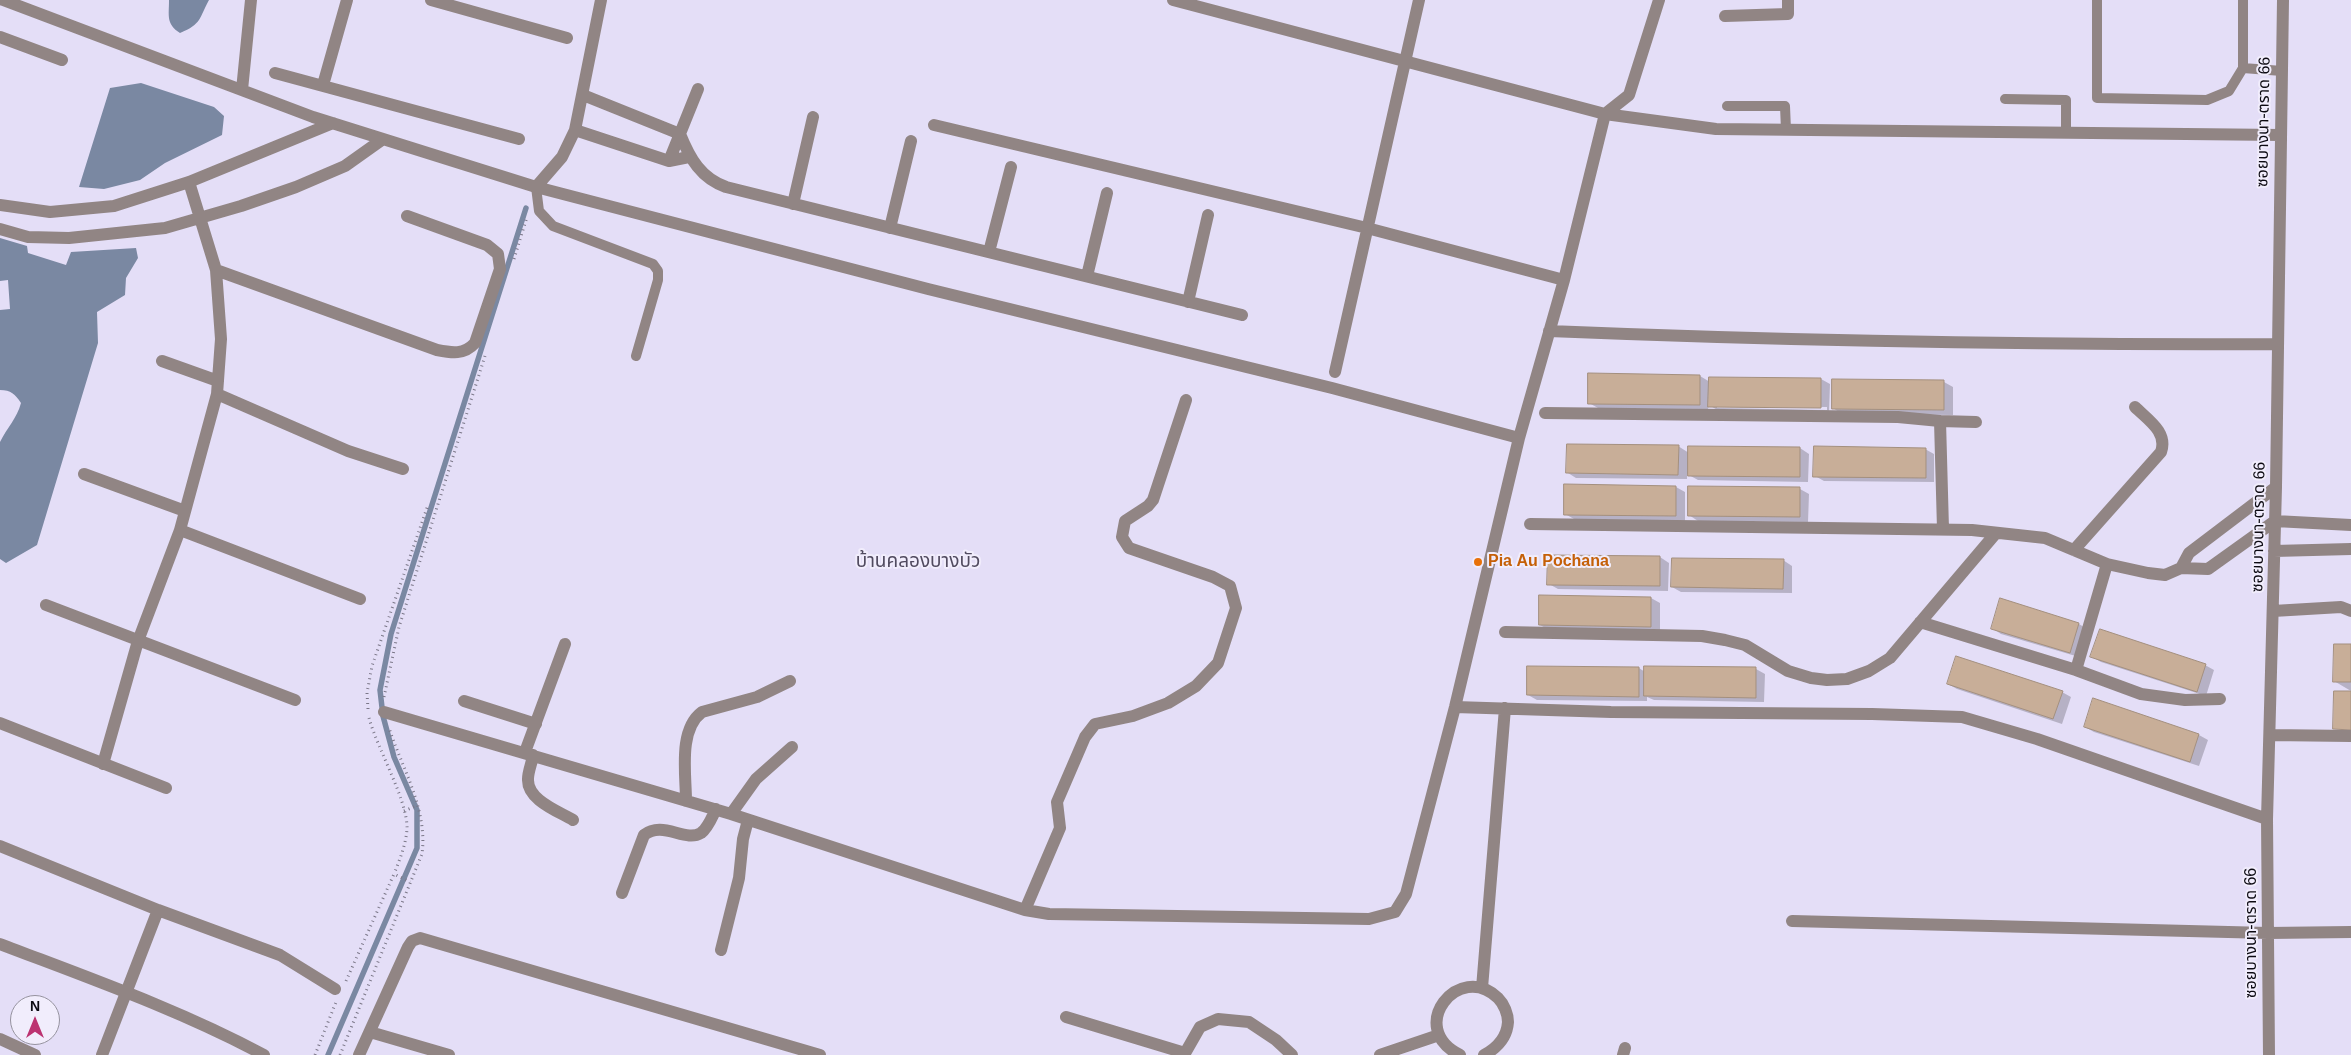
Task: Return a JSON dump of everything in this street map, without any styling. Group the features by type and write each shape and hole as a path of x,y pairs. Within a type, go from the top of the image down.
{"street":[{"path":"3,0 333,124 536,187 928,289 1332,388 1519,438"},
{"path":"242,90 252,0"},
{"path":"323,85 347,0"},
{"path":"431,0 568,38"},
{"path":"536,187 562,157 575,130 601,0"},
{"path":"1173,0 1605,114 1716,129 2280,135"},
{"path":"1335,372 1419,0"},
{"path":"384,712 716,809 1025,910 1049,914 1369,920 1395,912 1406,894 1455,707 1519,438 1564,280 1605,114 1629,95 1659,0"},
{"path":"1725,16 1788,14 1788,0"},
{"name":"ซอยบางนา-ตราด 66","path":"2269,1055 2267,820 2274,611 2283,0"},
{"path":"0,37 62,60"},
{"path":"275,72 518,139"},
{"path":"669,161 698,89"},
{"path":"583,95 680,134 689,157 716,184 1242,315"},
{"path":"793,204 813,117"},
{"path":"0,205 50,212 114,206 189,182 333,124"},
{"path":"934,125 1367,228 1564,280"},
{"path":"575,130 669,161 689,157"},
{"path":"0,229 28,238 69,238 165,228 296,188 345,166 383,139"},
{"path":"890,228 911,140"},
{"path":"989,252 1011,167"},
{"path":"103,764 138,640 180,530 217,387 221,339 216,270 189,182"},
{"path":"1087,276 1107,193"},
{"path":"1188,302 1208,215"},
{"path":"216,270 438,350 455,353 469,350 475,343 500,269 498,254 487,244 407,216"},
{"path":"1549,331 1741,339 2277,344"},
{"path":"162,361 348,451 403,469"},
{"path":"1025,910 1056,843 1060,828 1057,802 1085,737 1095,724 1133,716 1168,703 1196,686 1218,663 1236,608 1230,586 1213,577 1129,548 1122,537 1125,521 1148,506 1153,500 1186,400"},
{"path":"2074,550 2161,452 2164,443 2162,434 2135,407"},
{"path":"1545,413 1898,417 1976,422"},
{"path":"1940,421 1943,529"},
{"path":"84,474 185,511"},
{"path":"2181,568 2189,553 2276,487"},
{"path":"1530,524 1943,529 1996,533 2045,538 2107,564 2165,575 2181,568 2208,570 2275,521 2351,525"},
{"path":"180,530 360,599"},
{"path":"1505,632 1702,636 1745,645 1788,671 1811,678 1827,680 1846,679 1869,671 1890,658 1996,533"},
{"path":"2274,551 2351,549"},
{"path":"2076,670 2107,564"},
{"path":"46,605 295,700"},
{"path":"2274,611 2341,607 2351,610"},
{"path":"1920,622 2076,670 2141,694 2185,700 2220,699"},
{"path":"565,644 536,724 529,754 528,780 531,790 543,802 573,820"},
{"path":"686,801 687,740 689,726 695,717 702,712 757,697 790,681"},
{"path":"464,702 536,724"},
{"path":"1455,707 1962,717 2037,739 2267,820"},
{"path":"1482,988 1504,708"},
{"path":"0,723 166,788"},
{"path":"2270,735 2351,736"},
{"path":"731,814 756,779 792,747"},
{"path":"622,893 644,835 651,830 659,829 694,835 701,833 708,826 716,809"},
{"path":"721,950 739,878 743,839 748,820"},
{"path":"0,846 158,910 280,955 339,990"},
{"path":"102,1055 158,910"},
{"path":"1792,921 2268,933 2351,932"},
{"path":"359,1055 408,947 412,941 420,938 820,1055"},
{"path":"0,944 126,992 235,1039 264,1055"},
{"path":"1460,1055 1444,1044 1439,1035 1436,1024 1442,1002 1460,989 1482,988 1493,993 1501,1001 1506,1011 1508,1022 1500,1043 1490,1054"},
{"path":"1066,1017 1184,1054 1200,1027 1218,1019 1249,1022 1276,1040 1292,1055"},
{"path":"370,1032 449,1055"},
{"path":"1380,1055 1439,1035"},
{"path":"0,1040 35,1055"}],"lane":[{"path":"2097,0 2097,98 2207,100 2229,91 2243,68 2243,0"},
{"path":"2243,68 2282,71"},
{"path":"2005,99 2066,100 2066,133"},
{"path":"1727,106 1785,106 1786,130"},
{"path":"536,187 539,211 553,226 653,264 658,271 658,280 636,356"}],"path":[{"path":"514,261 528,214"},
{"path":"340,1055 422,854 424,839 418,805 384,712 386,684 399,627 440,504 486,354"},
{"path":"316,1055 339,990 403,851 407,828 404,811 374,735 369,716 367,693 372,666 428,505"},
{"path":"404,811 418,805"},
{"path":"394,874 410,882"}],"water":[{"path":"169,0 209,0 196,23 180,33 170,23"},
{"path":"141,83 214,107 224,116 222,135 165,163 140,180 104,189 79,187 110,88"},
{"path":"0,238 27,246 28,253 66,265 71,252 136,248 138,258 126,278 125,295 97,312 98,343 37,545 6,563 0,559 0,442 21,403 12,393 0,390 0,310 10,309 8,280 0,281"}],"building":[{"path":"1588,373 1700,375 1700,405 1588,404"},
{"path":"1709,377 1821,378 1821,408 1708,407"},
{"path":"1832,379 1944,380 1944,410 1832,409"},
{"path":"1567,444 1679,445 1678,475 1566,473"},
{"path":"1688,446 1800,447 1800,477 1688,476"},
{"path":"1814,446 1926,448 1926,478 1813,477"},
{"path":"1564,484 1676,486 1676,516 1564,515"},
{"path":"1688,486 1800,487 1800,517 1688,516"},
{"path":"1548,555 1660,556 1660,586 1547,585"},
{"path":"1672,558 1784,559 1783,589 1671,587"},
{"path":"1539,595 1651,597 1651,627 1539,625"},
{"path":"2000,598 2079,623 2070,653 1991,629"},
{"path":"2100,629 2206,664 2197,692 2090,657"},
{"path":"2334,644 2351,644 2351,682 2333,682"},
{"path":"1956,656 2063,691 2053,719 1947,684"},
{"path":"1527,666 1639,667 1639,697 1527,695"},
{"path":"1644,666 1756,667 1756,698 1644,696"},
{"path":"2334,691 2351,691 2351,730 2333,729"},
{"path":"2093,698 2199,734 2190,762 2084,727"}],"waterway":[{"path":"328,1055 417,848 417,810 394,757 383,716 380,690 391,634 526,208"}],"place":[{"name":"Pia Au Pochana","path":"1478,562"}],"district":[{"name":"บ้านคลองบางบัว","path":"918,562"}]}
